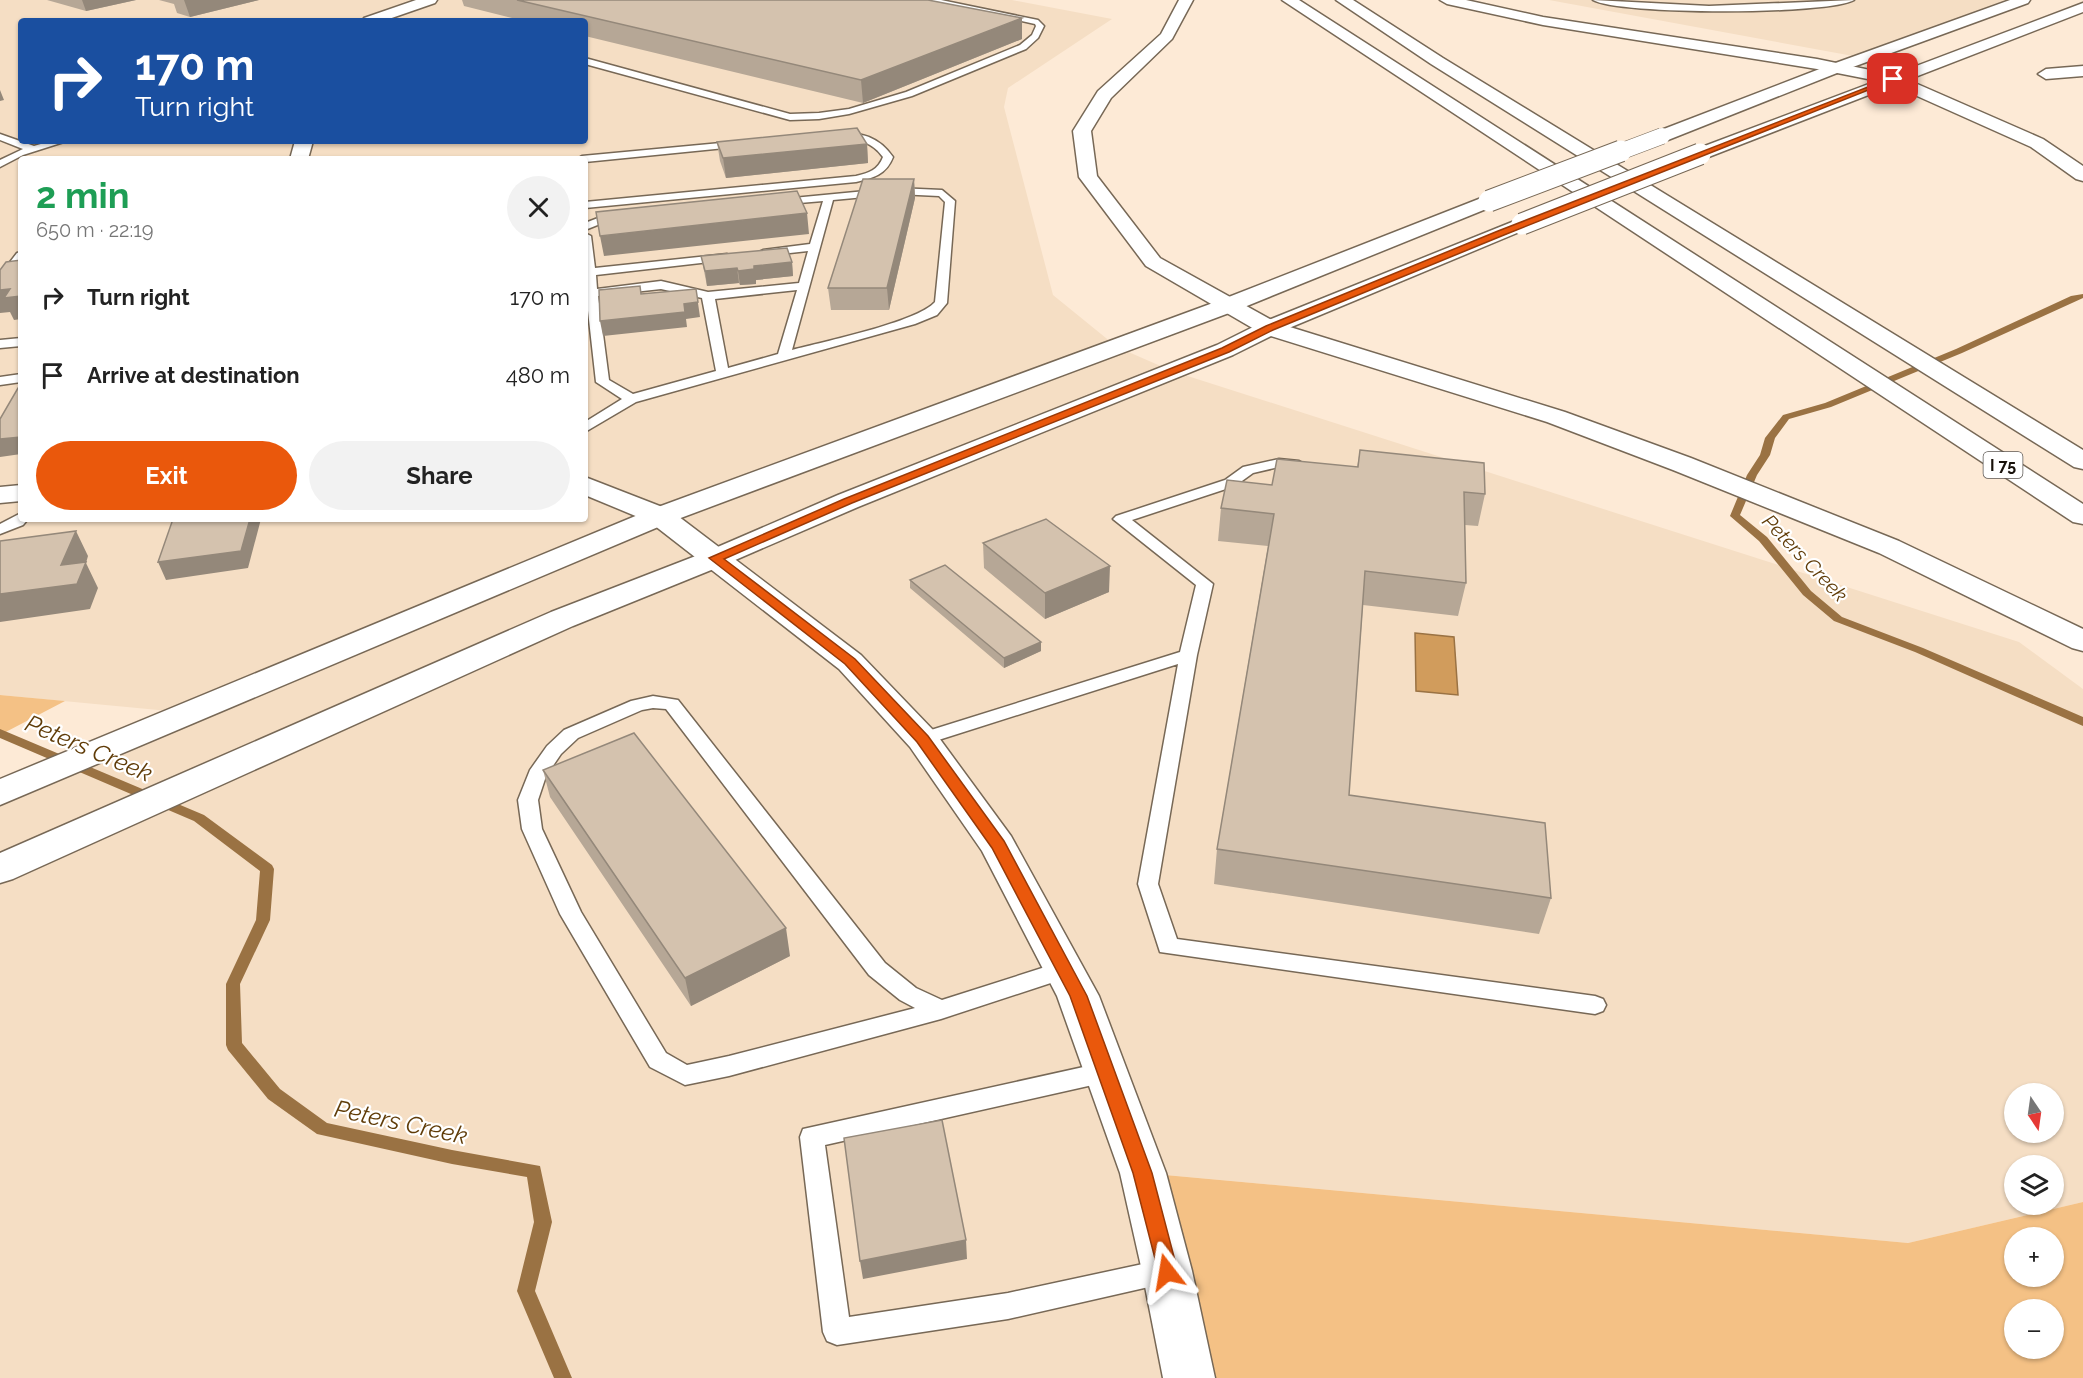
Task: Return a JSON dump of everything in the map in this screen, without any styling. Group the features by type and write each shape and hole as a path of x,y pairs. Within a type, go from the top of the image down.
{"main road":[{"path":"378,18 430,0"},
{"path":"1186,0 1167,36 1104,94 1082,131 1088,177 1154,262 1269,328 1556,417 1682,464 1889,547 2083,641"},
{"name":"I 75","path":"1289,0 2083,516"},
{"name":"I 75","path":"1343,0 1437,61 2083,461"},
{"path":"1447,0 1543,21 1893,79 2037,143 2083,176"},
{"path":"0,793 660,516 1229,305 1489,201 1836,68 2023,0"},
{"path":"12,863 552,624 716,558 848,501 1225,350 1269,328 1522,224 2083,7"},
{"path":"2046,74 2083,70"},
{"path":"588,486 660,516 850,662 922,739 998,845 1078,996 1143,1173 1189,1378"},
{"path":"0,495 18,493"}],"lane":[{"path":"588,62 790,117 812,118 855,111 1023,47 1035,36 1040,26 1038,22 930,0"},
{"path":"1597,0 1676,4 1733,10 1850,0"},
{"path":"588,205 856,179 876,174 885,167 888,158 880,145 852,134 829,136"},
{"path":"0,137 18,144"},
{"path":"588,158 759,143"},
{"path":"19,144 33,149"},
{"path":"0,164 19,153 51,144"},
{"path":"588,426 631,399 911,321 933,312 941,303 951,201 942,193 897,191 760,204"},
{"path":"784,357 829,197"},
{"path":"588,226 598,221 633,217"},
{"path":"589,272 815,248"},
{"path":"0,283 18,259"},
{"path":"588,263 603,382 631,399"},
{"path":"592,294 660,285 708,296 804,285"},
{"path":"708,296 723,374"},
{"path":"0,344 18,342"},
{"path":"0,381 18,378"},
{"path":"1313,466 1279,463 1248,470 1230,483 1121,519 1205,584 1188,655 1148,884 1168,946 1595,1005"},
{"path":"0,530 18,522"},
{"path":"922,739 1188,655"},
{"path":"941,1010 908,994 877,969 672,704 653,702 637,705 571,734 554,750 537,775 528,800 532,829 571,914 658,1060 685,1075 729,1066 941,1010 1064,970"},
{"path":"1106,1072 812,1137 837,1332 1008,1306 1167,1272"}],"shaded area":[{"path":"0,0 1012,0 1112,19 1008,88 1004,107 1053,295 1117,347 1172,371 2019,642 2083,689 2083,1202 2064,1206 2064,1155 2004,1155 2004,1215 2028,1215 1908,1243 1143,1173 1189,1378 0,1378 0,793 190,713 0,695"},
{"path":"1549,0 2023,0 1864,58"},
{"path":"1415,633 1454,637 1458,695 1416,691"},
{"path":"0,695 65,701 0,735"},
{"path":"1143,1173 1908,1243 2028,1215 2064,1215 2064,1206 2083,1202 2083,1378 1189,1378"}],"building":[{"path":"517,0 928,0 1022,18 861,80"},
{"path":"857,128 867,144 723,158 717,142"},
{"path":"863,179 914,179 887,288 828,288"},
{"path":"797,191 807,213 600,236 596,212"},
{"path":"787,248 792,262 754,266 754,269 738,271 737,268 705,271 701,256"},
{"path":"18,260 18,296 4,298 10,289 0,290 0,270 6,262"},
{"path":"640,286 641,294 696,289 698,302 684,304 685,312 600,321 599,290"},
{"path":"18,388 18,437 0,439 0,419"},
{"path":"1360,450 1484,463 1485,494 1464,492 1466,583 1365,571 1349,795 1545,823 1551,898 1217,849 1274,514 1221,508 1227,480 1272,485 1277,459 1358,467"},
{"path":"1046,519 1110,566 1045,593 983,543"},
{"path":"172,522 249,522 241,551 158,562"},
{"path":"76,531 61,565 86,562 77,584 0,594 0,541"},
{"path":"945,565 1041,642 1004,658 910,580"},
{"path":"634,733 786,928 685,978 543,770"},
{"path":"942,1120 966,1240 860,1261 844,1138"}],"waterway":[{"name":"Peters Creek","path":"2083,296 2074,298 1959,351 1828,405 1786,417 1770,438 1765,455 1752,475 1735,516 1763,539 1807,593 1838,619 1919,650 2083,722"},
{"name":"Peters Creek","path":"0,733 199,818 267,869 263,920 233,984 234,1045 274,1094 323,1129 452,1157 534,1171 543,1222 526,1291 563,1378"}],"route":[{"path":"1167,1272 1143,1173 1078,996 998,845 922,739 850,662 716,558 848,501 1225,350 1269,328 1501,233 1893,79"}]}
